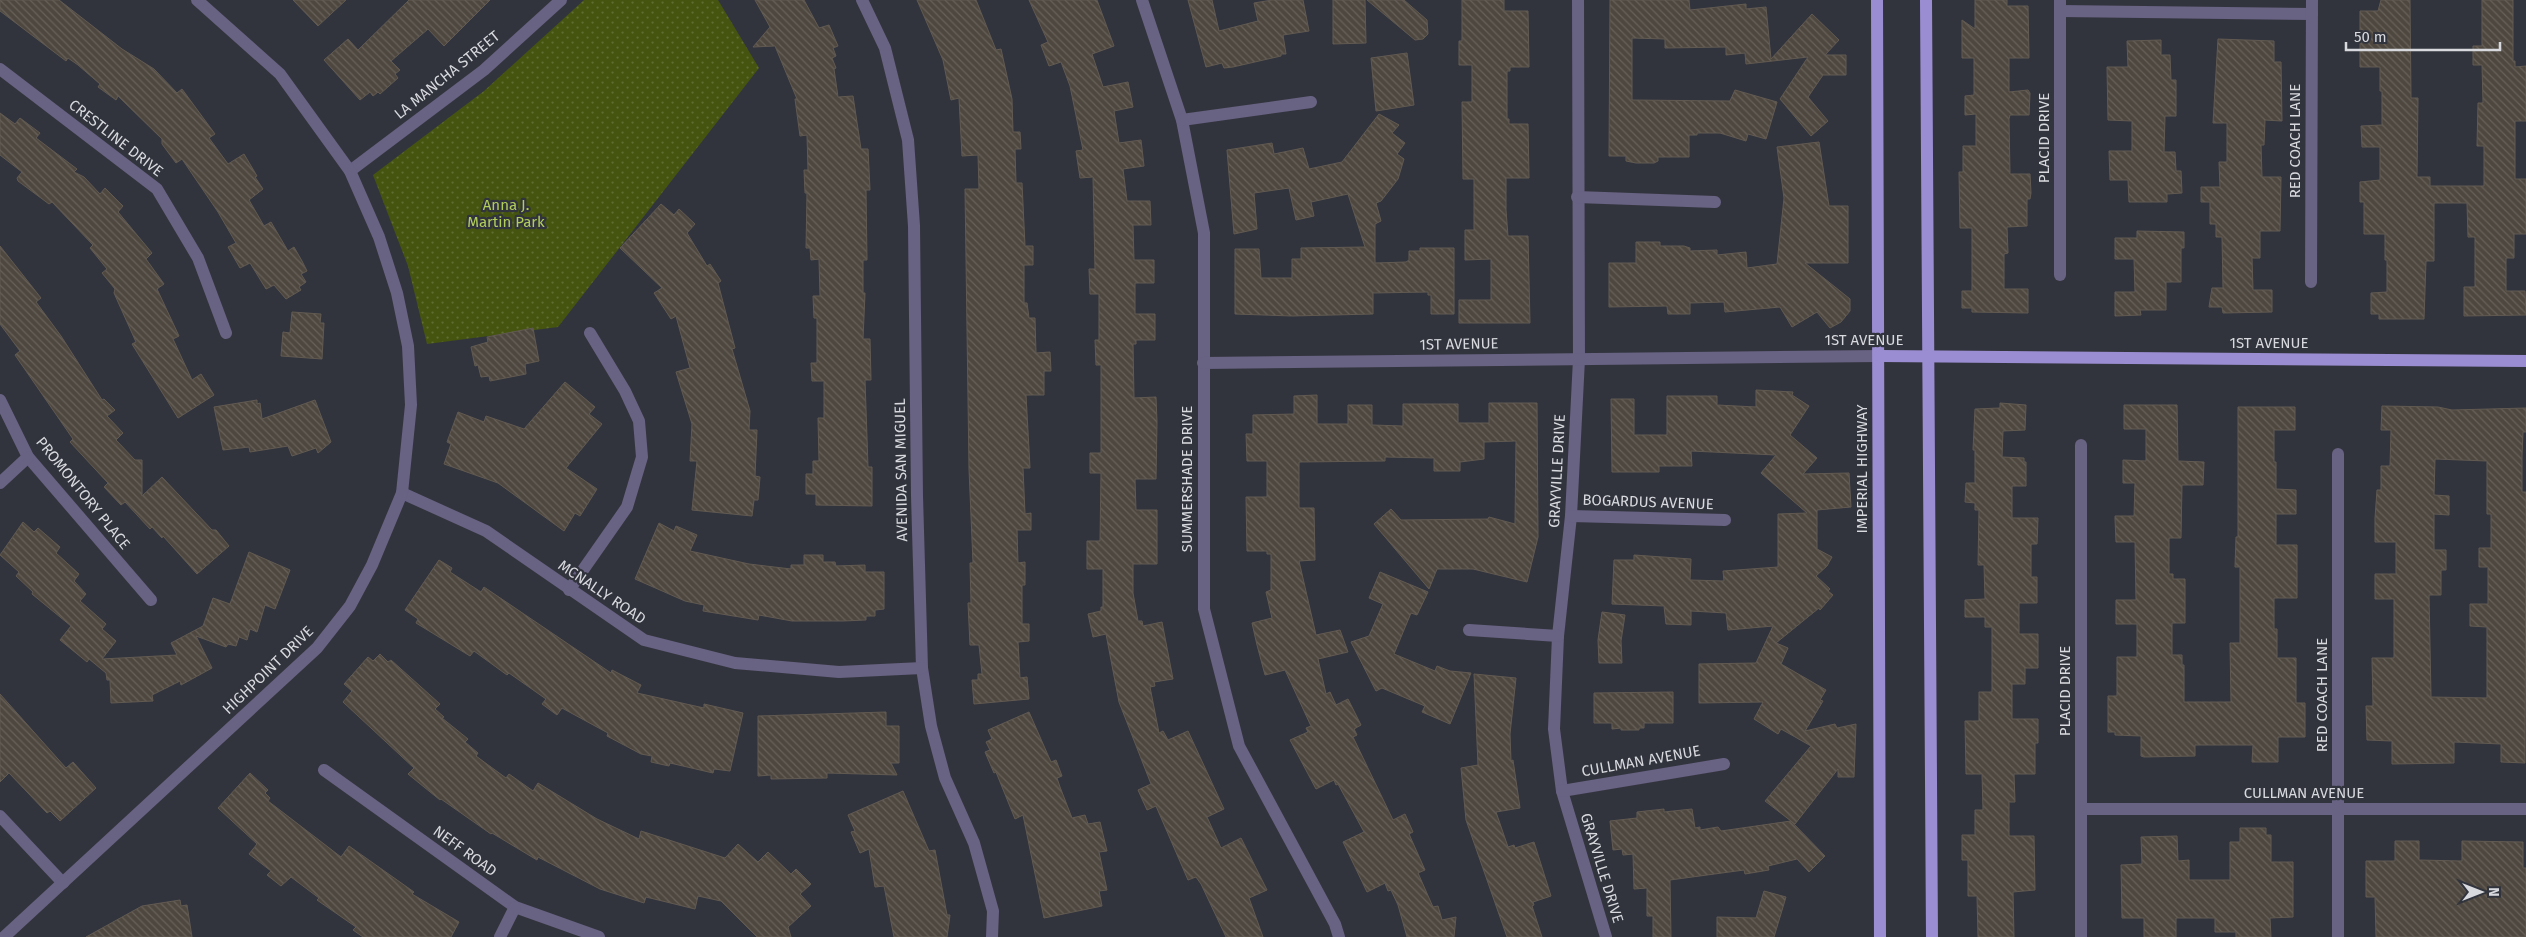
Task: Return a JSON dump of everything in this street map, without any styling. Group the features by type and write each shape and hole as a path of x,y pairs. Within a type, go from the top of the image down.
{"main road":[{"name":"IMPERIAL HIGHWAY","path":"1878,0 1880,937"},
{"path":"1926,0 1932,937"},
{"name":"1ST AVENUE","path":"1880,356 2526,361"}],"street":[{"name":"HIGHPOINT DRIVE","path":"4,937 317,648 350,606 380,547 402,493 411,405 408,346 397,293 379,237 350,171 280,74 196,0"},
{"name":"LA MANCHA STREET","path":"350,171 484,70 561,0"},
{"name":"AVENIDA SAN MIGUEL","path":"862,0 885,48 908,140 914,226 917,496 922,668 931,726 945,778 974,843 993,911 992,937"},
{"name":"SUMMERSHADE DRIVE","path":"1142,0 1182,120 1204,233 1204,609 1240,746 1335,924 1339,937"},
{"name":"GRAYVILLE DRIVE","path":"1578,0 1577,197 1579,359 1571,516 1558,636 1554,729 1562,791 1606,937"},
{"name":"RED COACH LANE","path":"2311,282 2312,0"},
{"path":"2060,5 2312,14"},
{"name":"PLACID DRIVE","path":"2060,5 2060,275"},
{"name":"CRESTLINE DRIVE","path":"0,68 157,189 198,258 226,333"},
{"path":"1182,120 1311,102"},
{"path":"1577,197 1716,202"},
{"path":"569,590 627,507 642,457 639,421 625,391 590,333"},
{"name":"1ST AVENUE","path":"1203,364 1880,356"},
{"name":"PROMONTORY PLACE","path":"0,400 28,457 151,600"},
{"name":"PLACID DRIVE","path":"2081,445 2081,937"},
{"name":"RED COACH LANE","path":"2338,454 2338,937"},
{"path":"0,483 28,457"},
{"name":"MCNALLY ROAD","path":"402,493 486,531 644,640 735,663 838,672 922,668"},
{"name":"BOGARDUS AVENUE","path":"1571,516 1725,520"},
{"path":"1469,630 1558,636"},
{"name":"CULLMAN AVENUE","path":"1562,791 1724,764"},
{"name":"NEFF ROAD","path":"324,770 515,907 599,937"},
{"name":"CULLMAN AVENUE","path":"2081,808 2526,809"},
{"path":"0,816 63,883"},
{"path":"500,937 515,907"}],"green space":[{"name":"Anna J. Martin Park","path":"584,0 718,0 759,68 558,327 427,344 408,266 373,175 484,91"}],"building":[{"path":"0,0 59,0 122,49 154,69 177,93 182,89 215,134 209,138 228,164 244,154 263,189 249,200 264,226 271,222 288,251 294,247 307,271 301,274 306,282 299,287 301,290 286,299 274,285 266,289 250,263 240,268 228,247 236,243 218,212 182,159 176,163 162,144 162,139 118,96 116,100 98,87 100,84 78,65 68,58 66,61 0,11"},
{"path":"293,0 346,0 318,26"},
{"path":"409,0 490,0 444,46 428,29 391,61 400,70 395,74 398,78 380,94 378,92 373,96 370,92 360,100 324,60 348,39 358,50"},
{"path":"755,0 804,0 819,28 829,25 838,46 833,48 836,56 832,58 836,68 834,69 838,97 853,96 861,149 868,149 870,190 866,190 867,260 863,260 863,293 865,293 863,339 870,339 871,380 865,380 868,467 872,467 872,506 816,505 816,494 806,494 806,474 813,474 813,461 819,461 818,418 824,418 824,381 812,381 811,363 817,363 817,318 814,318 813,296 820,296 819,259 811,260 810,248 806,248 807,193 805,193 804,170 808,170 807,135 800,136 795,99 797,99 775,46 753,47 770,27"},
{"path":"917,0 976,0 996,50 1001,49 1012,99 1013,132 1020,132 1021,149 1015,149 1016,183 1022,183 1025,246 1033,246 1033,265 1024,265 1024,303 1027,303 1029,318 1035,318 1036,353 1050,352 1051,371 1044,371 1044,395 1026,395 1030,468 1023,468 1025,514 1031,513 1031,530 1017,530 1018,563 1025,562 1025,585 1022,585 1022,624 1029,624 1029,641 1018,642 1020,678 1027,677 1029,699 974,704 972,680 978,680 978,674 982,674 979,645 970,645 968,603 971,603 970,563 973,563 969,469 965,189 979,189 978,155 962,156 959,98 951,100 943,60"},
{"path":"1029,0 1097,0 1114,46 1092,54 1103,87 1128,82 1133,107 1114,111 1119,143 1141,140 1144,166 1123,169 1127,201 1150,201 1151,225 1133,225 1134,260 1154,260 1154,283 1135,283 1135,314 1155,314 1155,340 1136,340 1136,344 1133,344 1134,398 1156,397 1157,422 1156,479 1135,479 1136,510 1157,510 1157,564 1133,564 1133,593 1138,621 1142,621 1143,626 1162,622 1173,679 1154,682 1155,686 1150,687 1159,733 1163,731 1168,740 1188,731 1224,809 1207,817 1221,848 1241,838 1267,890 1249,898 1263,937 1226,937 1201,884 1196,877 1188,880 1156,806 1147,810 1138,790 1151,784 1119,702 1106,634 1093,637 1088,614 1101,611 1101,607 1103,607 1103,569 1087,569 1087,541 1100,541 1101,473 1090,473 1090,453 1101,453 1101,365 1096,365 1095,340 1099,340 1099,294 1090,294 1089,269 1095,269 1093,177 1080,178 1076,151 1083,150 1070,86 1061,62 1049,66 1041,45 1048,42"},
{"path":"1188,0 1212,0 1219,31 1258,21 1254,3 1272,0 1303,0 1309,31 1283,35 1286,54 1281,54 1281,56 1233,67 1224,68 1222,63 1206,67"},
{"path":"1333,0 1365,0 1366,43 1333,44"},
{"path":"1367,0 1404,0 1427,20 1428,34 1423,39 1415,40"},
{"path":"1462,0 1504,0 1504,11 1528,11 1529,67 1510,67 1510,71 1507,71 1507,119 1509,119 1509,124 1528,124 1529,178 1506,178 1506,210 1508,236 1528,236 1530,323 1459,323 1459,300 1491,300 1491,259 1465,260 1465,230 1474,230 1474,179 1463,179 1462,102 1472,102 1472,65 1459,65 1459,41 1462,41"},
{"path":"1610,0 1689,0 1690,10 1746,4 1746,9 1766,7 1771,59 1812,14 1839,40 1825,55 1846,55 1846,75 1823,75 1808,97 1828,121 1811,136 1780,99 1808,57 1746,64 1745,53 1726,55 1726,47 1665,48 1665,39 1632,38 1632,100 1730,101 1735,90 1777,102 1766,139 1748,134 1746,141 1720,133 1697,133 1697,135 1689,135 1689,157 1658,157 1658,161 1654,163 1636,163 1626,161 1626,156 1609,156"},
{"path":"1975,0 2007,0 2007,6 2028,6 2029,58 2009,58 2009,92 2028,90 2030,93 2029,115 2010,115 2009,119 2010,174 2030,174 2031,193 2030,199 2027,199 2027,226 2007,227 2008,253 2004,254 2004,289 2028,289 2028,313 1972,312 1972,308 1962,308 1962,291 1972,291 1972,228 1960,228 1959,172 1963,172 1963,146 1976,146 1976,114 1965,115 1965,96 1974,95 1974,58 1962,58 1962,20 1975,29"},
{"path":"2381,0 2410,0 2411,98 2418,98 2417,177 2430,177 2430,186 2484,186 2484,146 2477,146 2478,103 2483,103 2482,65 2473,65 2473,46 2482,46 2482,0 2513,0 2513,61 2515,61 2515,67 2526,66 2526,121 2515,121 2515,179 2526,179 2526,234 2514,234 2514,258 2506,258 2506,291 2525,291 2526,315 2464,316 2464,287 2475,287 2475,237 2468,237 2467,203 2434,203 2434,261 2426,261 2424,319 2379,319 2379,314 2371,314 2371,293 2387,292 2387,260 2385,260 2385,234 2364,234 2364,202 2360,202 2360,182 2380,180 2380,147 2362,147 2361,126 2382,125 2382,91 2380,91 2380,67 2360,67 2360,11 2378,11"},
{"path":"2218,39 2274,41 2274,62 2281,62 2282,121 2265,120 2264,145 2261,145 2262,177 2281,177 2280,231 2260,231 2260,258 2252,258 2253,290 2272,290 2272,312 2223,313 2222,307 2209,307 2212,288 2223,288 2222,237 2216,237 2216,224 2210,224 2210,202 2201,202 2201,187 2220,187 2219,162 2227,162 2227,123 2213,123"},
{"path":"2161,40 2161,55 2170,55 2171,80 2176,80 2176,116 2165,116 2164,152 2175,152 2176,171 2181,171 2182,193 2167,194 2167,202 2129,202 2128,180 2110,180 2109,151 2132,151 2132,121 2108,120 2107,67 2128,67 2127,41"},
{"path":"1407,53 1414,105 1376,111 1371,58"},
{"path":"0,113 15,124 20,118 40,133 36,138 77,169 74,172 84,177 100,194 105,188 123,206 118,212 152,253 146,259 164,284 157,289 179,336 173,339 192,380 201,374 214,395 178,418 132,344 136,342 114,293 115,289 102,273 107,269 90,248 93,245 52,202 49,204 18,181 17,178 22,172 0,155"},
{"path":"1379,114 1399,125 1392,133 1405,143 1397,154 1404,159 1398,179 1381,201 1376,203 1381,221 1375,224 1375,263 1406,262 1409,260 1409,251 1420,251 1420,248 1454,248 1454,314 1431,314 1431,295 1428,295 1428,292 1373,293 1373,314 1292,316 1235,314 1235,249 1259,249 1261,278 1292,278 1292,259 1301,259 1301,248 1365,247 1348,194 1311,202 1314,216 1296,220 1289,188 1254,193 1257,229 1234,234 1227,150 1272,143 1274,154 1303,148 1309,169 1342,162"},
{"path":"1819,142 1829,206 1848,206 1848,263 1805,263 1850,299 1850,311 1841,322 1830,328 1817,312 1792,327 1780,307 1725,312 1724,302 1690,303 1690,314 1668,314 1667,306 1609,307 1609,263 1636,263 1636,242 1660,242 1660,246 1684,246 1690,248 1690,251 1717,250 1717,255 1746,252 1747,268 1777,264 1784,198 1777,147"},
{"path":"661,204 674,215 679,209 695,224 687,233 707,266 710,264 721,281 718,283 735,348 732,349 750,411 749,430 757,430 755,476 760,477 758,500 754,500 752,516 692,510 697,461 690,461 692,424 676,372 690,368 676,316 671,319 654,293 662,288 620,248"},
{"path":"2137,231 2184,232 2184,248 2181,248 2181,282 2166,282 2166,310 2140,310 2141,315 2115,316 2115,292 2135,292 2134,259 2115,259 2115,238 2137,238"},
{"path":"0,246 41,298 36,302 61,336 102,400 104,399 115,410 107,416 123,433 116,440 135,460 142,460 142,496 162,477 212,530 216,530 229,546 197,574 163,536 162,538 152,527 150,529 125,502 121,505 104,487 108,483 70,442 73,439 15,355 20,351 0,324"},
{"path":"292,312 321,314 320,323 324,323 322,359 281,356 283,332 290,333"},
{"path":"533,328 539,361 525,364 526,374 490,381 489,376 481,377 478,365 475,366 471,347 488,342 487,337"},
{"path":"565,382 595,407 589,414 602,424 566,468 597,489 580,516 575,513 564,531 498,483 444,464 451,444 447,442 458,412 484,422 486,416 524,429"},
{"path":"1756,390 1793,392 1792,395 1809,406 1790,435 1817,458 1803,474 1849,473 1851,507 1817,510 1817,549 1832,557 1827,566 1816,576 1830,589 1828,591 1833,595 1820,610 1819,608 1776,643 1788,648 1781,664 1826,690 1820,700 1823,701 1805,731 1835,724 1837,728 1856,724 1854,777 1838,777 1838,769 1795,824 1765,801 1811,746 1781,729 1778,734 1754,719 1763,702 1699,703 1699,664 1756,663 1773,626 1728,630 1726,613 1691,611 1691,625 1666,624 1664,606 1612,604 1614,560 1634,560 1634,555 1691,559 1690,580 1724,581 1723,571 1778,567 1778,514 1807,513 1761,473 1776,455 1691,451 1692,466 1659,466 1659,472 1612,472 1611,399 1634,399 1634,435 1667,435 1667,396 1717,396 1717,405 1756,407"},
{"path":"1317,395 1317,424 1348,424 1348,405 1372,405 1372,425 1403,426 1403,404 1458,404 1458,423 1489,423 1489,403 1537,403 1538,537 1527,582 1473,569 1437,569 1429,589 1374,524 1391,509 1401,520 1488,519 1489,517 1515,524 1516,441 1484,442 1484,459 1460,462 1460,471 1434,471 1434,458 1385,457 1385,461 1299,462 1299,508 1314,508 1315,560 1299,561 1316,635 1340,630 1348,652 1318,659 1326,694 1330,692 1336,705 1348,699 1361,725 1354,729 1357,735 1353,737 1393,820 1405,814 1413,832 1409,834 1425,870 1418,873 1433,907 1438,906 1442,920 1456,917 1454,937 1407,937 1398,905 1391,890 1388,891 1385,883 1367,892 1343,842 1364,832 1334,780 1316,789 1290,740 1308,732 1306,728 1311,726 1285,670 1265,675 1257,645 1252,623 1272,618 1266,592 1271,590 1271,554 1267,554 1267,551 1247,551 1246,497 1267,497 1267,461 1247,461 1246,434 1253,434 1253,415 1294,414 1294,396"},
{"path":"257,400 257,404 260,403 262,419 315,400 331,442 318,453 316,448 292,456 288,446 250,452 249,447 223,450 214,407"},
{"path":"2000,403 2026,405 2025,430 2003,431 2002,457 2024,458 2024,462 2026,462 2026,486 2012,486 2012,518 2038,518 2037,544 2031,544 2031,577 2037,577 2037,603 2019,603 2019,634 2038,634 2038,668 2025,668 2025,684 2012,684 2012,719 2038,719 2038,743 2035,743 2035,774 2014,774 2015,802 2009,802 2009,836 2034,836 2035,890 2013,892 2014,937 1978,937 1977,896 1968,896 1968,860 1962,860 1962,835 1975,835 1975,810 1983,810 1982,774 1966,774 1965,721 1979,721 1979,692 1992,692 1992,627 1985,627 1985,617 1965,617 1965,600 1985,599 1984,565 1978,565 1979,510 1975,510 1975,503 1965,502 1966,483 1975,483 1975,450 1973,450 1975,409 2000,408"},
{"path":"2124,405 2177,405 2178,461 2204,462 2203,485 2182,485 2181,538 2169,538 2169,574 2173,574 2173,579 2185,579 2185,623 2172,623 2172,655 2182,655 2182,665 2184,665 2184,702 2231,702 2230,643 2240,643 2240,567 2235,567 2236,537 2238,537 2238,407 2295,407 2295,430 2274,430 2274,462 2276,462 2276,489 2296,490 2296,514 2276,514 2276,545 2297,545 2297,598 2274,598 2274,629 2277,629 2277,658 2296,658 2296,703 2305,703 2305,737 2278,737 2278,762 2252,762 2253,745 2195,745 2195,756 2144,757 2141,756 2141,736 2115,735 2115,732 2108,732 2108,696 2117,696 2117,657 2137,657 2137,624 2116,624 2116,600 2136,600 2135,542 2116,542 2115,516 2134,516 2135,483 2123,483 2123,460 2146,461 2146,429 2124,429"},
{"path":"2382,406 2438,407 2452,410 2526,408 2526,432 2523,432 2522,456 2522,492 2526,492 2525,763 2501,762 2501,744 2454,742 2454,763 2392,764 2392,741 2367,740 2366,706 2373,706 2372,658 2394,658 2394,599 2375,599 2375,574 2396,574 2396,542 2375,542 2377,490 2381,490 2381,466 2390,466 2391,430 2381,430","holes":["2435,459 2487,461 2487,514 2491,514 2491,548 2479,548 2479,567 2488,567 2488,604 2470,604 2470,626 2487,627 2487,698 2431,697 2429,595 2441,595 2441,570 2446,570 2446,550 2434,550 2434,514 2449,515 2449,496 2434,495"]},
{"path":"23,522 34,532 38,528 60,547 56,553 79,574 74,581 86,594 80,601 106,624 102,629 116,641 102,659 177,655 171,643 203,626 213,598 230,604 249,552 290,570 275,609 265,605 257,632 250,629 247,640 239,637 236,646 228,644 226,647 196,636 212,668 181,685 180,681 152,695 153,701 111,703 110,680 107,680 106,673 89,659 87,662 60,640 71,626 32,594 33,592 16,576 19,572 0,555"},
{"path":"659,523 674,531 676,526 697,535 690,551 749,564 791,569 791,565 804,565 804,555 823,555 823,562 835,562 836,566 865,565 865,572 884,572 884,609 875,610 875,616 866,616 866,620 843,621 792,621 759,615 758,620 703,611 704,605 685,601 635,579"},
{"path":"439,560 452,568 450,572 481,592 484,587 611,673 612,670 641,685 637,693 704,708 704,704 743,713 730,771 714,769 713,773 670,763 669,766 651,762 652,756 641,754 607,736 608,733 562,708 557,715 542,704 546,699 509,673 507,675 474,651 470,656 416,623 418,619 405,610"},
{"path":"1380,572 1428,592 1417,615 1411,613 1394,654 1435,671 1437,666 1450,671 1471,673 1450,724 1422,712 1425,706 1382,688 1376,691 1351,642 1369,636 1383,604 1369,598"},
{"path":"1602,612 1625,615 1621,641 1622,663 1599,663 1598,640"},
{"path":"380,654 388,662 391,660 440,704 435,709 444,717 442,718 468,739 465,742 478,753 476,756 506,778 509,774 533,791 538,783 597,819 639,839 641,831 725,858 738,844 758,862 768,852 791,874 796,869 811,884 800,894 811,906 788,927 791,937 757,937 721,901 698,896 695,909 646,897 644,903 600,889 538,857 537,860 491,834 440,800 408,774 414,768 343,702 352,691 344,684 368,657 373,661"},
{"path":"1474,674 1516,678 1510,734 1511,761 1513,760 1520,808 1496,812 1508,847 1514,845 1515,848 1534,842 1551,896 1533,902 1534,905 1532,906 1542,937 1507,937 1466,820 1461,768 1478,765"},
{"path":"1673,692 1673,723 1644,723 1644,728 1639,728 1639,730 1621,730 1621,728 1612,729 1612,723 1594,723 1594,693"},
{"path":"0,694 66,768 73,762 96,788 60,821 50,811 47,813 9,773 0,782"},
{"path":"886,712 886,726 899,726 899,763 891,763 897,775 827,773 827,778 771,779 771,775 758,776 758,716"},
{"path":"1029,712 1051,762 1056,760 1062,776 1057,778 1072,818 1085,815 1088,824 1100,822 1107,851 1099,852 1107,890 1099,891 1102,906 1044,918 1023,815 1015,819 996,772 994,773 985,752 990,750 986,742 992,739 988,730"},
{"path":"250,773 268,790 265,793 270,798 268,801 341,857 349,846 414,892 412,894 459,922 451,937 363,937 353,930 356,927 317,900 319,898 291,877 281,886 267,875 271,871 249,854 257,844 218,808"},
{"path":"903,791 929,851 935,850 947,915 950,915 947,937 894,937 884,886 875,887 869,849 860,853 851,832 855,831 848,815"},
{"path":"1664,809 1664,812 1692,809 1695,828 1700,827 1700,830 1718,827 1721,831 1791,821 1825,856 1809,872 1797,859 1768,866 1769,870 1745,874 1744,870 1670,880 1671,937 1653,937 1653,916 1647,916 1647,888 1634,889 1633,854 1623,855 1622,849 1613,850 1610,821 1637,818 1637,812"},
{"path":"2240,828 2266,828 2266,835 2271,835 2271,862 2293,862 2293,917 2270,918 2271,937 2236,937 2236,932 2215,932 2215,918 2176,918 2176,937 2144,937 2144,918 2122,918 2121,865 2142,864 2141,837 2177,836 2178,861 2189,860 2189,880 2230,880 2230,842 2240,842"},
{"path":"2395,841 2419,841 2419,860 2462,861 2462,841 2523,842 2523,868 2526,868 2526,937 2376,937 2375,897 2366,897 2366,861 2395,861"},
{"path":"1764,891 1786,897 1774,937 1717,937 1717,917 1756,918"},
{"path":"180,900 181,906 187,905 192,937 86,937 142,906"}]}
